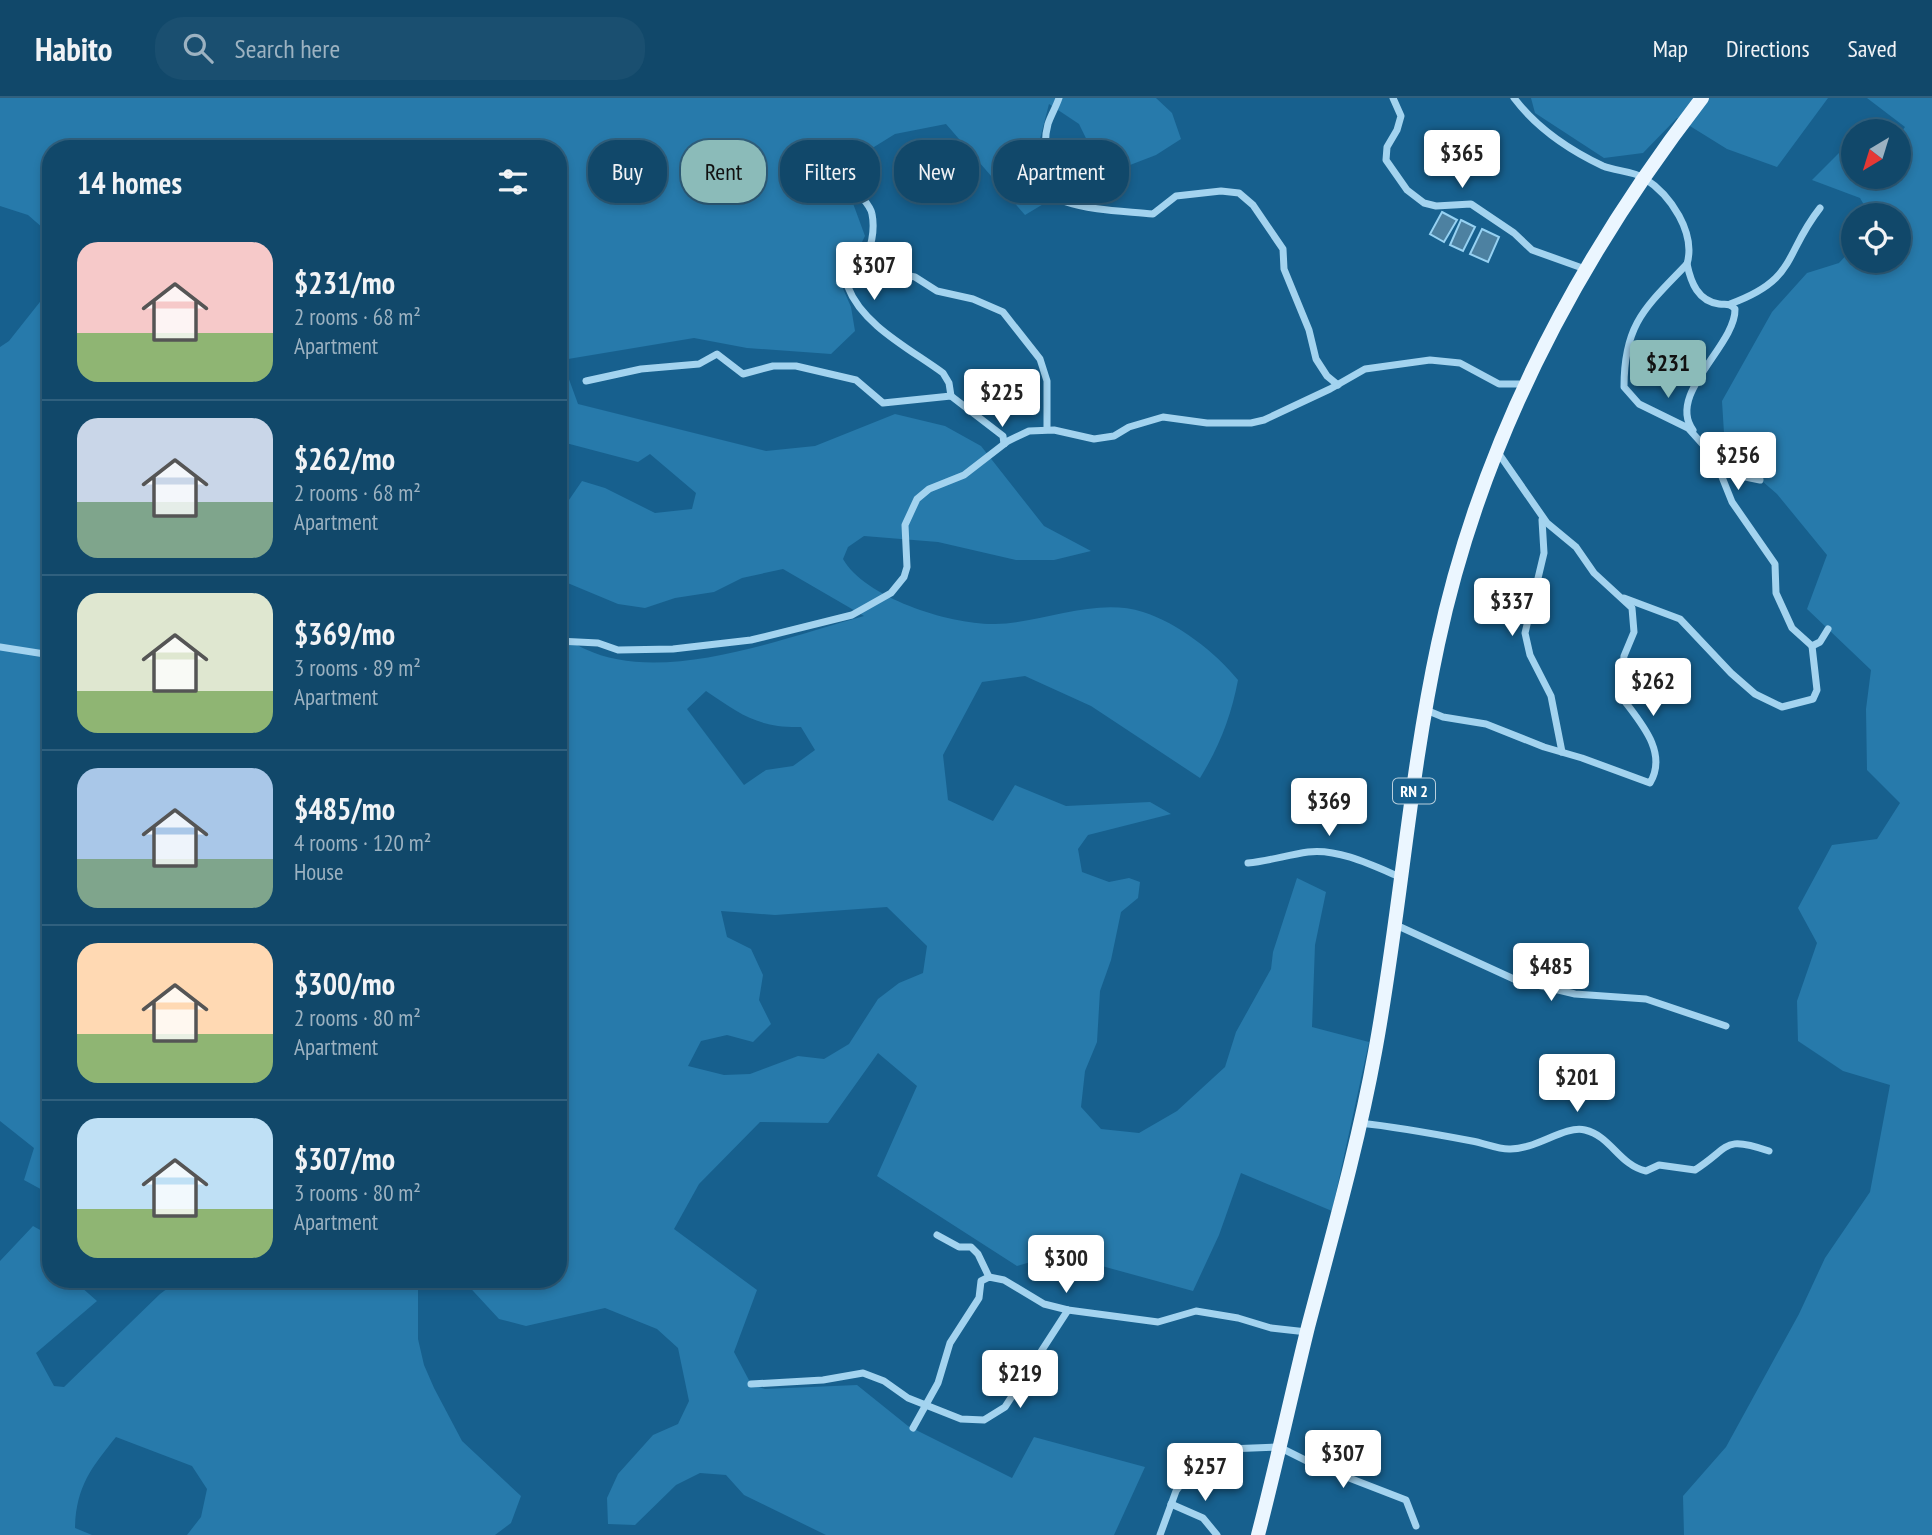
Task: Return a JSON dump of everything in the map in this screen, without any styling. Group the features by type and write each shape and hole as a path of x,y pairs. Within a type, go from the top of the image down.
{"main road":[{"name":"RN 2","path":"1258,1535 1352,1144 1360,1123 1396,925 1426,710 1438,644 1462,552 1497,451 1524,384 1585,269 1643,177 1702,98"}],"street":[{"path":"1059,98 1047,128 1046,141 1051,181 1063,201 1095,209 1153,214 1176,197 1220,191 1239,193 1253,205 1283,249 1284,269 1309,330 1316,359 1326,376 1338,385"},
{"path":"1393,98 1401,116 1397,130 1387,147 1386,160 1407,190 1424,203 1436,206 1471,204 1514,233 1532,250 1585,269"},
{"path":"1514,98 1539,127 1603,166 1643,177 1670,203 1685,226 1690,253 1690,279 1698,293 1706,300 1731,304 1774,283 1788,265 1806,226 1820,208"},
{"path":"866,203 872,212 867,258 858,276 848,287 852,298 879,325 943,373 949,383 950,396"},
{"path":"867,258 888,272 915,277 937,291 972,299 1003,312 1040,359 1047,381 1047,429"},
{"path":"1688,264 1635,323 1628,345 1625,387 1639,404 1675,420 1699,438"},
{"path":"1624,598 1680,619 1731,673 1755,694 1782,707 1813,699 1817,690 1812,646 1792,628 1776,593 1775,564 1732,502 1721,472 1689,424 1688,406 1695,386 1734,325 1735,309 1731,304"},
{"path":"586,380 641,369 699,364 717,354 743,374 773,366 796,366 856,380 883,403 950,396 1003,436 1004,444"},
{"path":"567,641 598,643 618,650 673,649 751,640 852,615 891,593 904,577 907,567 905,525 917,499 929,489 964,475 1004,444 1029,431 1047,429 1094,439 1114,436 1129,427 1163,417 1207,423 1251,423 1264,420 1338,385 1365,369 1430,360 1460,363 1499,384 1524,384"},
{"path":"1426,710 1443,717 1478,722 1650,783 1657,767 1654,744 1620,695 1624,656 1633,632 1632,608 1594,573 1576,547 1542,516 1497,451"},
{"path":"1721,472 1760,480"},
{"path":"1542,516 1544,553 1525,633 1530,655 1550,696 1558,720 1562,752"},
{"path":"1812,646 1820,642 1828,629"},
{"path":"0,647 42,654"},
{"path":"1248,863 1273,861 1307,852 1330,852 1403,878"},
{"path":"1396,925 1516,980 1575,994 1646,999 1726,1026"},
{"path":"1360,1123 1403,1128 1510,1150 1538,1146 1572,1128 1587,1130 1601,1137 1629,1166 1646,1171 1659,1166 1695,1170 1727,1144 1742,1141 1769,1151"},
{"path":"937,1236 959,1247 971,1247 978,1254 989,1277"},
{"path":"913,1428 927,1405 950,1343 979,1298 981,1281 989,1277 1004,1280 1044,1304 1068,1310 1158,1322 1196,1311 1238,1318 1271,1328 1307,1332"},
{"path":"751,1384 823,1380 863,1373 961,1419 984,1420 1005,1407 1068,1310"},
{"path":"1160,1535 1171,1504 1188,1475 1207,1457 1228,1450 1279,1447 1313,1464 1406,1500 1416,1526"},
{"path":"1171,1504 1202,1518 1217,1535"}],"shaded area":[{"path":"0,98 1156,98 1172,113 1181,139 1156,155 1129,165 1129,140 1087,140 1079,124 1049,104 1040,140 993,140 993,178 979,162 979,140 960,140 946,124 895,134 880,143 880,140 780,140 780,203 853,203 865,236 841,284 851,307 855,331 831,354 747,348 694,338 567,359 567,140 42,140 42,227 28,215 0,206"},
{"path":"1531,98 1828,98 1777,167 1727,149 1677,118 1643,153 1604,158 1535,113"},
{"path":"1867,98 1932,98 1932,1535 1684,1535 1683,1496 1726,1447 1799,1314 1825,1258 1870,1192 1890,1085 1843,1071 1798,1041 1797,1001 1817,943 1798,908 1832,845 1877,839 1900,803 1867,770 1866,709 1871,670 1807,609 1827,555 1777,494 1725,449 1722,401 1772,312 1807,273 1841,261 1841,273 1911,273 1911,203 1863,203 1860,198 1812,180 1839,153 1841,189 1911,189 1911,119 1895,119"},
{"path":"1015,203 1045,203 1025,215"},
{"path":"1442,212 1457,220 1444,242 1430,234"},
{"path":"1461,220 1475,227 1463,251 1450,245"},
{"path":"1482,229 1499,237 1488,262 1470,254"},
{"path":"42,299 42,1190 24,1180 34,1148 0,1121 0,347 9,341"},
{"path":"567,374 578,404 766,451 815,446 895,414 945,426 981,446 1044,526 1091,551 1054,560 1016,560 938,542 864,536 848,547 843,559 854,573 889,597 911,606 956,620 977,623 1013,623 1107,607 1143,612 1169,623 1195,640 1238,680 1224,731 1200,778 1091,706 1025,676 982,682 943,755 948,800 993,821 1015,785 1066,806 1150,802 1171,814 1088,835 1078,849 1082,872 1109,882 1129,878 1140,882 1138,898 1121,912 1111,960 1100,991 1097,1042 1085,1071 1081,1107 1101,1129 1139,1133 1177,1111 1225,1067 1236,1032 1271,969 1273,952 1297,878 1326,892 1315,945 1312,1027 1369,1042 1332,1211 1241,1173 1219,1235 1193,1291 1058,1254 1017,1266 877,1176 917,1086 878,1053 828,1123 760,1122 699,1184 674,1229 757,1290 734,1352 751,1384 765,1389 857,1385 908,1426 1012,1478 1034,1437 1145,1467 1114,1535 826,1535 744,1495 726,1475 700,1473 676,1485 635,1525 608,1524 607,1498 618,1474 653,1435 678,1424 689,1401 678,1348 657,1329 605,1308 526,1326 499,1319 470,1288 567,1288 567,637 585,649 616,659 651,662 687,660 762,645 864,616 783,569 742,578 714,592 675,598 645,608 618,604 567,583 567,503 582,481 605,488 655,513 692,509 696,493 650,454 638,462 567,443","holes":["706,691 750,718 773,725 801,727 815,750 793,766 766,770 744,785 687,709","887,907 927,946 923,973 899,983 878,999 849,1044 824,1059 798,1056 750,1074 724,1075 688,1066 701,1041 727,1035 753,1042 771,1024 759,1000 763,975 751,949 727,937 721,911 775,915"]},
{"path":"33,1226 42,1231 42,1288 82,1288 97,1301 36,1353 54,1386 64,1387 168,1288 418,1288 418,1339 424,1365 462,1441 521,1496 511,1523 495,1535 187,1535 201,1517 207,1489 192,1466 116,1437 86,1479 78,1501 75,1528 92,1535 0,1535 0,1261"}]}
